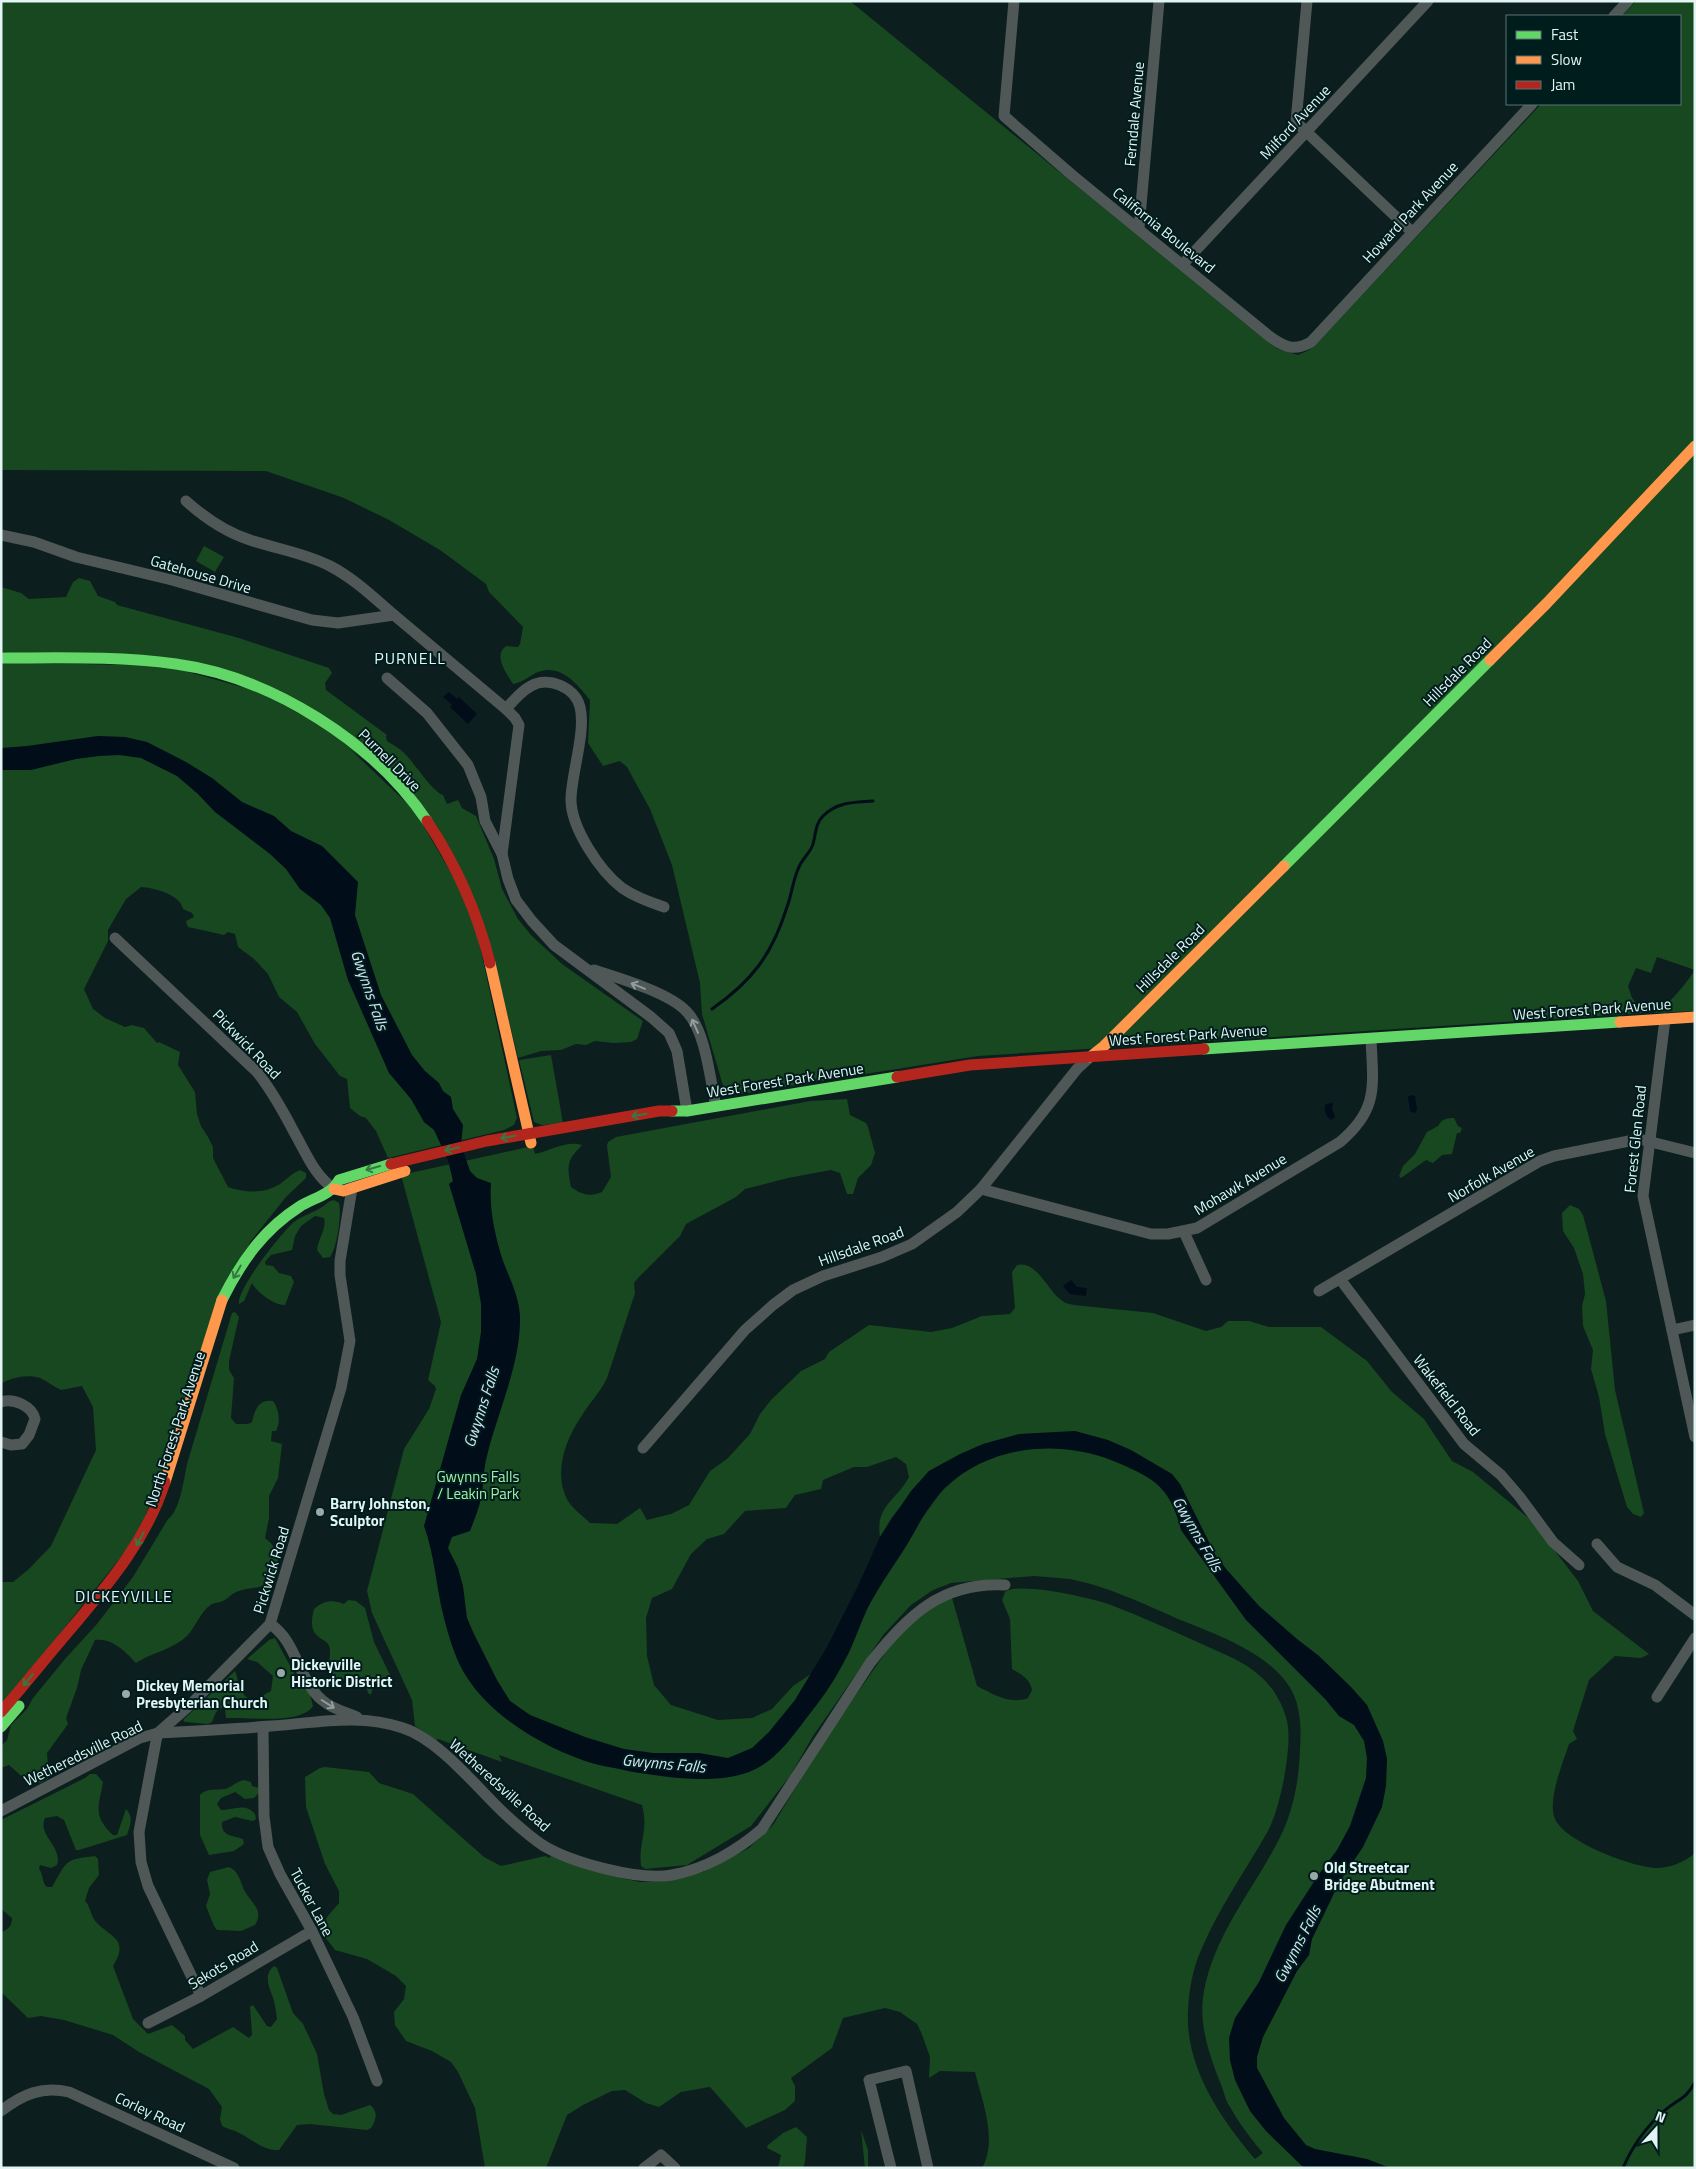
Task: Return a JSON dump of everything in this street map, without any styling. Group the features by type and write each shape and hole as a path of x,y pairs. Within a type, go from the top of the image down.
{"main road":[{"name":"Hillsdale Road","path":"1090,1057 1118,1032 1547,603 1695,446"},
{"name":"Purnell Drive","path":"1,658 112,659 178,664 209,671 242,681 311,712 342,734 367,756 396,784 422,814 444,845 469,894 489,957 530,1138"},
{"name":"West Forest Park Avenue","path":"418,1162 490,1145 675,1118 687,1111 970,1065 1695,1017"},
{"name":"North Forest Park Avenue","path":"1,1712 112,1581 134,1550 150,1520 162,1491 220,1305 229,1285 257,1242 299,1207 334,1189 339,1180 358,1173 418,1162"},
{"name":"North Forest Park Avenue","path":"334,1189 343,1191 418,1162"},
{"name":"North Forest Park Avenue","path":"1,1727 112,1595 153,1537 178,1474 232,1302 250,1268 273,1237 280,1222"}],"street":[{"name":"California Boulevard","path":"1014,1 1004,116 1072,175 1282,345 1294,349 1311,342"},
{"name":"Ferndale Avenue","path":"1139,228 1159,1"},
{"path":"1307,1 1296,122 1412,232"},
{"name":"Milford Avenue","path":"1183,264 1428,1"},
{"path":"1615,15 1628,1"},
{"name":"Howard Park Avenue","path":"1311,342 1531,105"},
{"path":"186,500 212,522 231,533 306,556 330,566 362,587 515,718 519,725 502,854"},
{"name":"Gatehouse Drive","path":"1,535 34,542 76,557 172,580 312,620 338,623 394,616"},
{"path":"386,678 427,712 468,765 481,797 485,821 502,854 508,879 516,900 532,921 554,945 652,1017 669,1033 677,1051 687,1111"},
{"path":"506,709 523,691 541,682 564,687 577,698 582,716 571,798 575,822 595,857 621,888 635,896 664,907"},
{"name":"Pickwick Road","path":"115,938 257,1072 270,1087 315,1170 323,1181 334,1189"},
{"path":"583,966 660,995 687,1011 697,1027 716,1106"},
{"name":"Forest Glen Road","path":"1664,1019 1643,1186 1644,1207 1695,1437"},
{"name":"Mohawk Avenue","path":"981,1189 1135,1231 1168,1234 1197,1228 1340,1142 1352,1132 1361,1122 1371,1097 1373,1084 1371,1039"},
{"name":"Hillsdale Road","path":"643,1448 744,1330 773,1305 807,1283 912,1244 942,1224 981,1189 1077,1070 1090,1057"},
{"name":"Norfolk Avenue","path":"1319,1291 1540,1161 1554,1156 1638,1139 1650,1140 1695,1153"},
{"name":"Pickwick Road","path":"158,1733 191,1704 270,1624 341,1388 348,1358 348,1325 340,1275 340,1261 352,1188"},
{"path":"1184,1232 1206,1280"},
{"name":"Wakefield Road","path":"1340,1279 1464,1444 1501,1476 1519,1496 1553,1542 1579,1565"},
{"path":"1672,1330 1695,1325"},
{"path":"1,1402 10,1401 30,1409 35,1420 22,1444 10,1445 1,1442"},
{"path":"1597,1544 1617,1567 1655,1585 1695,1616"},
{"name":"Wetheredsville Road","path":"270,1624 280,1630 312,1690 330,1707 361,1719 403,1728 436,1747 505,1814 545,1846 608,1869 655,1876 670,1875 696,1869 719,1858 751,1838 773,1814 870,1663 912,1615 947,1595 982,1586 1005,1585"},
{"path":"1657,1697 1695,1638"},
{"name":"Wetheredsville Road","path":"1,1811 140,1738 158,1733 361,1719"},
{"name":"Tucker Lane","path":"263,1727 264,1816 268,1847 354,2017 378,2081"},
{"path":"158,1733 139,1832 141,1862 148,1886 201,1996"},
{"name":"Sekots Road","path":"148,2023 201,1996 312,1931"},
{"path":"891,2168 869,2080 906,2071 928,2168"},
{"name":"Corley Road","path":"1,2111 26,2094 38,2090 52,2089 69,2092 234,2168"},
{"path":"644,2168 660,2155 676,2168"}],"green space":[{"path":"3,1 850,1 1264,339 1278,349 1298,355 1309,350 1321,339 1540,105 1681,105 1681,15 1623,15 1636,1 1695,1 1695,970 1657,957 1651,973 1636,968 1628,986 1632,998 1644,1013 978,1056 734,1095 732,1087 724,1089 702,1014 700,983 672,865 650,809 627,767 620,761 603,766 588,743 590,700 574,682 554,670 546,670 513,684 502,664 501,654 506,646 518,647 523,627 489,592 486,584 440,550 389,520 344,498 266,471 1,470 1,3"},
{"path":"204,546 224,557 215,572 196,561"},
{"path":"79,578 90,581 98,596 115,602 117,605 239,638 329,668 332,673 325,683 326,690 387,735 387,741 410,759 429,783 443,795 447,804 458,800 462,808 476,816 494,859 502,889 518,919 531,935 562,964 643,1021 637,1039 631,1042 595,1041 586,1045 576,1044 561,1050 541,1051 518,1058 494,958 414,795 251,679 1,652 1,587 21,593 29,599 66,597 73,582"},
{"path":"1,662 167,666 260,692 331,731 415,811 472,909 517,1118 514,1125 504,1130 388,1158 376,1131 366,1118 350,1108 347,1079 340,1076 315,1044 297,1012 279,997 268,974 254,959 238,947 235,934 228,932 224,935 188,927 186,921 194,917 192,913 183,909 177,899 159,890 141,887 126,899 108,930 108,941 84,989 93,1009 105,1018 125,1027 132,1025 144,1028 157,1043 159,1042 180,1052 178,1065 195,1092 197,1114 201,1126 213,1147 213,1158 228,1187 255,1192 268,1190 300,1170 306,1173 306,1178 286,1197 250,1242 137,1537 1,1707 1,1582 13,1582 29,1569 51,1546 96,1450 93,1407 82,1386 61,1390 40,1378 31,1376 15,1378 1,1384"},
{"path":"1695,970 1695,1011 1654,1013 1672,999"},
{"path":"551,1055 563,1123 542,1125 534,1122 519,1060"},
{"name":"Gwynns Falls / Leakin Park","path":"847,1099 850,1115 866,1123 868,1127 875,1153 871,1165 858,1178 853,1194 847,1194 840,1173 831,1170 745,1189 736,1197 686,1224 680,1236 638,1278 634,1283 635,1293 607,1378 575,1426 566,1447 561,1469 561,1480 570,1504 590,1523 617,1524 640,1508 647,1520 671,1514 689,1505 710,1471 727,1459 750,1434 760,1414 771,1400 801,1371 825,1359 829,1352 869,1325 931,1332 952,1328 982,1316 1010,1314 1015,1308 1012,1272 1017,1265 1024,1265 1036,1271 1055,1295 1072,1305 1153,1313 1206,1331 1221,1327 1228,1321 1249,1321 1269,1327 1321,1327 1367,1361 1392,1392 1424,1419 1452,1461 1473,1472 1532,1521 1578,1581 1593,1611 1649,1654 1641,1658 1615,1656 1589,1680 1573,1731 1577,1739 1569,1744 1554,1792 1553,1811 1555,1819 1561,1828 1572,1836 1600,1852 1631,1863 1645,1867 1666,1867 1682,1862 1695,1853 1695,2168 982,2168 987,2157 989,2133 985,2108 975,2072 940,2071 929,2078 930,2057 917,2024 900,2012 885,2008 843,2018 832,2048 791,2078 795,2086 795,2101 785,2110 746,2128 710,2087 681,2092 659,2107 646,2103 625,2090 612,2091 567,2115 546,2168 485,2168 475,2108 458,2072 451,2062 432,2051 406,2041 395,2025 394,2012 404,1999 406,1986 396,1976 367,1959 335,1950 322,1933 327,1917 339,1903 339,1891 325,1864 306,1807 305,1777 325,1767 369,1772 379,1783 413,1794 484,1857 501,1866 545,1856 550,1858 551,1854 621,1878 640,1882 661,1882 703,1872 749,1848 773,1825 824,1741 897,1636 914,1616 951,1594 977,1686 1008,1699 1021,1700 1028,1698 1032,1690 1029,1683 1022,1675 1012,1669 1010,1619 1002,1600 1005,1592 1024,1588 1073,1595 1102,1602 1146,1619 1226,1655 1247,1666 1265,1680 1283,1708 1288,1732 1287,1761 1273,1821 1225,1903 1202,1948 1192,1978 1188,2011 1192,2052 1207,2090 1229,2126 1255,2159 1263,2153 1241,2125 1227,2101 1212,2060 1202,2015 1204,1991 1216,1951 1235,1914 1283,1832 1291,1809 1298,1773 1300,1727 1297,1704 1290,1688 1279,1674 1265,1661 1248,1650 1145,1604 1087,1583 1070,1579 1034,1576 951,1583 933,1590 911,1605 884,1634 813,1736 790,1776 751,1826 687,1865 645,1869 641,1866 640,1858 644,1830 642,1805 499,1755 502,1762 438,1739 436,1740 415,1726 412,1700 372,1613 367,1591 404,1449 429,1409 436,1389 428,1380 441,1322 401,1175 533,1146 535,1154 565,1145 576,1144 582,1145 570,1160 569,1174 571,1187 579,1192 590,1195 602,1192 611,1177 607,1146 608,1142 616,1137 810,1101","holes":["973,1449 914,1529 868,1607 859,1628 795,1700 811,1674 793,1686 772,1709 752,1718 718,1720 671,1705 654,1685 647,1656 646,1618 652,1598 672,1589 691,1554 707,1539 724,1534 745,1511 786,1508 795,1495 821,1489 823,1480 854,1467 867,1467 896,1457 906,1464 909,1477 884,1511 879,1527 880,1537 892,1517 929,1471"]},
{"path":"1454,1118 1458,1126 1462,1128 1460,1133 1457,1133 1452,1154 1442,1155 1433,1163 1426,1160 1401,1178 1399,1176 1403,1166 1415,1154 1427,1132 1438,1126 1444,1119"},
{"path":"334,1200 339,1203 340,1208 337,1239 330,1257 323,1258 317,1250 325,1222 324,1218 315,1216 301,1226 295,1236 292,1250 271,1255 265,1262 266,1265 273,1266 279,1273 291,1276 294,1282 285,1305 266,1298 252,1283 244,1301 239,1304 240,1297 252,1275 288,1228 297,1220"},
{"path":"1570,1205 1579,1209 1583,1215 1606,1301 1615,1390 1644,1513 1641,1517 1633,1514 1627,1507 1605,1434 1599,1397 1591,1369 1593,1350 1583,1326 1582,1306 1585,1294 1583,1274 1574,1248 1563,1231 1562,1213"},
{"path":"235,1312 239,1317 229,1361 229,1370 234,1378 231,1418 236,1424 248,1424 252,1422 258,1406 268,1401 273,1401 279,1416 278,1427 276,1431 272,1431 271,1441 282,1444 278,1478 269,1496 269,1518 265,1538 277,1553 278,1568 275,1576 267,1584 236,1592 222,1602 212,1604 205,1610 187,1636 181,1641 136,1663 113,1643 95,1640 81,1670 77,1688 66,1718 68,1724 47,1753 49,1778 41,1783 27,1781 9,1765 1,1768 1,1746 7,1740 11,1725 27,1709 33,1698 97,1624 133,1577 176,1509 187,1464 232,1313"},
{"path":"348,1600 356,1601 365,1608 374,1642 390,1675 387,1684 377,1683 373,1687 371,1695 368,1693 364,1678 356,1677 341,1680 332,1677 329,1645 315,1633 313,1628 314,1609 317,1606 332,1601 344,1604"},
{"path":"275,1638 300,1684 310,1694 313,1706 307,1712 298,1716 274,1719 226,1718 225,1708 222,1708 215,1714 212,1722 208,1724 185,1722 183,1720 235,1671 246,1697 255,1699 271,1691 273,1676 257,1662 247,1659 269,1640"},
{"path":"90,1774 96,1774 103,1782 99,1804 102,1822 113,1835 117,1835 126,1809 131,1818 127,1835 76,1850 64,1820 57,1816 45,1818 44,1830 57,1852 58,1859 57,1865 51,1868 40,1865 39,1868 45,1885 52,1887 64,1866 72,1860 95,1856 98,1859 99,1875 89,1888 85,1901 96,1922 112,1935 119,1944 118,1957 113,1966 133,2019 148,2034 172,2025 185,2036 185,2040 193,2049 233,2027 249,2038 252,2035 250,2007 253,2005 267,2026 271,2027 277,2019 268,1980 269,1972 274,1966 277,1968 293,2013 303,2024 317,2054 324,2094 329,2110 333,2114 341,2115 370,2105 376,2113 371,2128 367,2130 310,2124 297,2125 279,2150 268,2149 222,2126 220,2119 222,2107 209,2089 139,2052 113,2035 64,2020 41,2016 28,2018 1,1992 1,1932 9,1927 12,1918 1,1909 1,1820"},
{"path":"244,1780 251,1782 252,1786 259,1788 259,1793 254,1798 245,1799 235,1792 221,1798 217,1804 221,1810 248,1808 255,1814 256,1819 253,1821 235,1817 222,1822 223,1830 226,1833 243,1839 244,1844 234,1851 209,1855 200,1835 200,1795 208,1790 228,1788"},
{"path":"229,1867 237,1874 244,1890 256,1906 258,1915 255,1925 241,1931 217,1930 206,1906 210,1894 207,1880 210,1872"},
{"path":"796,2127 807,2137 803,2168 778,2168 781,2155 767,2148 768,2145 783,2133"},
{"path":"861,2130 868,2150 868,2168 865,2168"}],"water":[{"path":"449,692 457,699 459,697 477,714 468,724 450,707 452,705 443,697"},
{"name":"Gwynns Falls","path":"98,736 125,737 147,742 186,762 212,778 242,802 274,816 291,831 322,846 358,882 355,915 381,995 412,1055 425,1071 439,1083 443,1091 451,1097 453,1109 463,1125 461,1145 470,1171 477,1178 491,1183 491,1203 497,1242 518,1302 520,1316 517,1352 486,1461 478,1510 470,1531 452,1537 448,1548 458,1568 463,1586 467,1618 497,1680 510,1701 530,1715 585,1737 624,1749 653,1753 699,1753 728,1758 752,1748 769,1732 795,1700 827,1647 880,1537 911,1491 929,1471 983,1444 1019,1434 1075,1431 1108,1440 1131,1450 1172,1474 1180,1484 1216,1556 1227,1570 1259,1606 1319,1656 1351,1687 1367,1705 1383,1741 1387,1759 1386,1786 1382,1807 1363,1847 1340,1881 1312,1939 1309,1955 1297,1971 1263,2037 1257,2057 1257,2068 1284,2118 1306,2145 1315,2149 1367,2159 1390,2168 1307,2168 1302,2166 1266,2131 1250,2111 1235,2080 1230,2060 1229,2038 1235,2018 1259,1982 1286,1925 1337,1850 1350,1826 1366,1778 1367,1758 1364,1741 1354,1725 1339,1716 1326,1700 1246,1620 1181,1530 1177,1515 1165,1493 1157,1484 1138,1472 1090,1453 1046,1449 1024,1450 1002,1455 982,1463 963,1474 939,1494 925,1514 871,1600 848,1654 821,1698 780,1750 766,1763 749,1772 720,1778 688,1779 628,1771 595,1764 560,1751 524,1732 492,1707 479,1694 456,1657 441,1606 431,1549 424,1526 461,1395 477,1359 481,1332 481,1304 476,1274 449,1184 453,1181 448,1160 434,1130 424,1122 411,1099 389,1073 348,980 330,918 321,905 300,889 286,869 270,854 215,812 177,776 141,758 119,755 99,756 76,759 31,770 1,770 1,748"},
{"path":"1415,1096 1417,1110 1415,1113 1410,1111 1408,1097"},
{"path":"1333,1103 1332,1108 1335,1117 1331,1120 1326,1115 1325,1108 1326,1104"},
{"path":"1071,1280 1077,1287 1087,1288 1086,1296 1070,1294 1063,1286"}],"waterway":[{"path":"712,1009 726,999 759,966 775,939 789,902 797,872 800,864 812,847 820,819 828,811 840,805 873,801"},
{"path":"1623,2168 1640,2137 1664,2111 1685,2096 1695,2082"}],"traffic: fast":[{"path":"1,658 89,658 154,661 212,671 248,683 283,699 317,718 349,740 379,765 405,792 427,821"},
{"path":"1284,866 1490,660"},
{"path":"1204,1049 1620,1022"},
{"path":"672,1111 687,1111 897,1077"},
{"path":"222,1300 254,1248 286,1216 304,1204 327,1193 339,1180 391,1164"},
{"path":"1,1727 19,1706"}],"traffic: slow":[{"path":"1490,660 1547,603 1695,446"},
{"path":"1090,1057 1104,1046 1284,866"},
{"path":"490,963 531,1143"},
{"path":"1620,1022 1695,1017"},
{"path":"334,1189 343,1191 405,1171"},
{"path":"165,1482 222,1300"}],"traffic: jam":[{"path":"427,821 448,855 465,889 479,925 490,963"},
{"path":"897,1077 970,1065 1204,1049"},
{"path":"391,1164 487,1141 659,1111 672,1111"},
{"path":"1,1712 89,1608 127,1558 149,1522 165,1482"}],"place":[{"name":"Barry Johnston, Sculptor","path":"320,1512"},
{"name":"Dickeyville Historic District","path":"281,1673"},
{"name":"Dickey Memorial Presbyterian Church","path":"126,1694"},
{"name":"Old Streetcar Bridge Abutment","path":"1314,1876"}],"district":[{"name":"PURNELL","path":"410,658"},
{"name":"DICKEYVILLE","path":"124,1596"}]}
